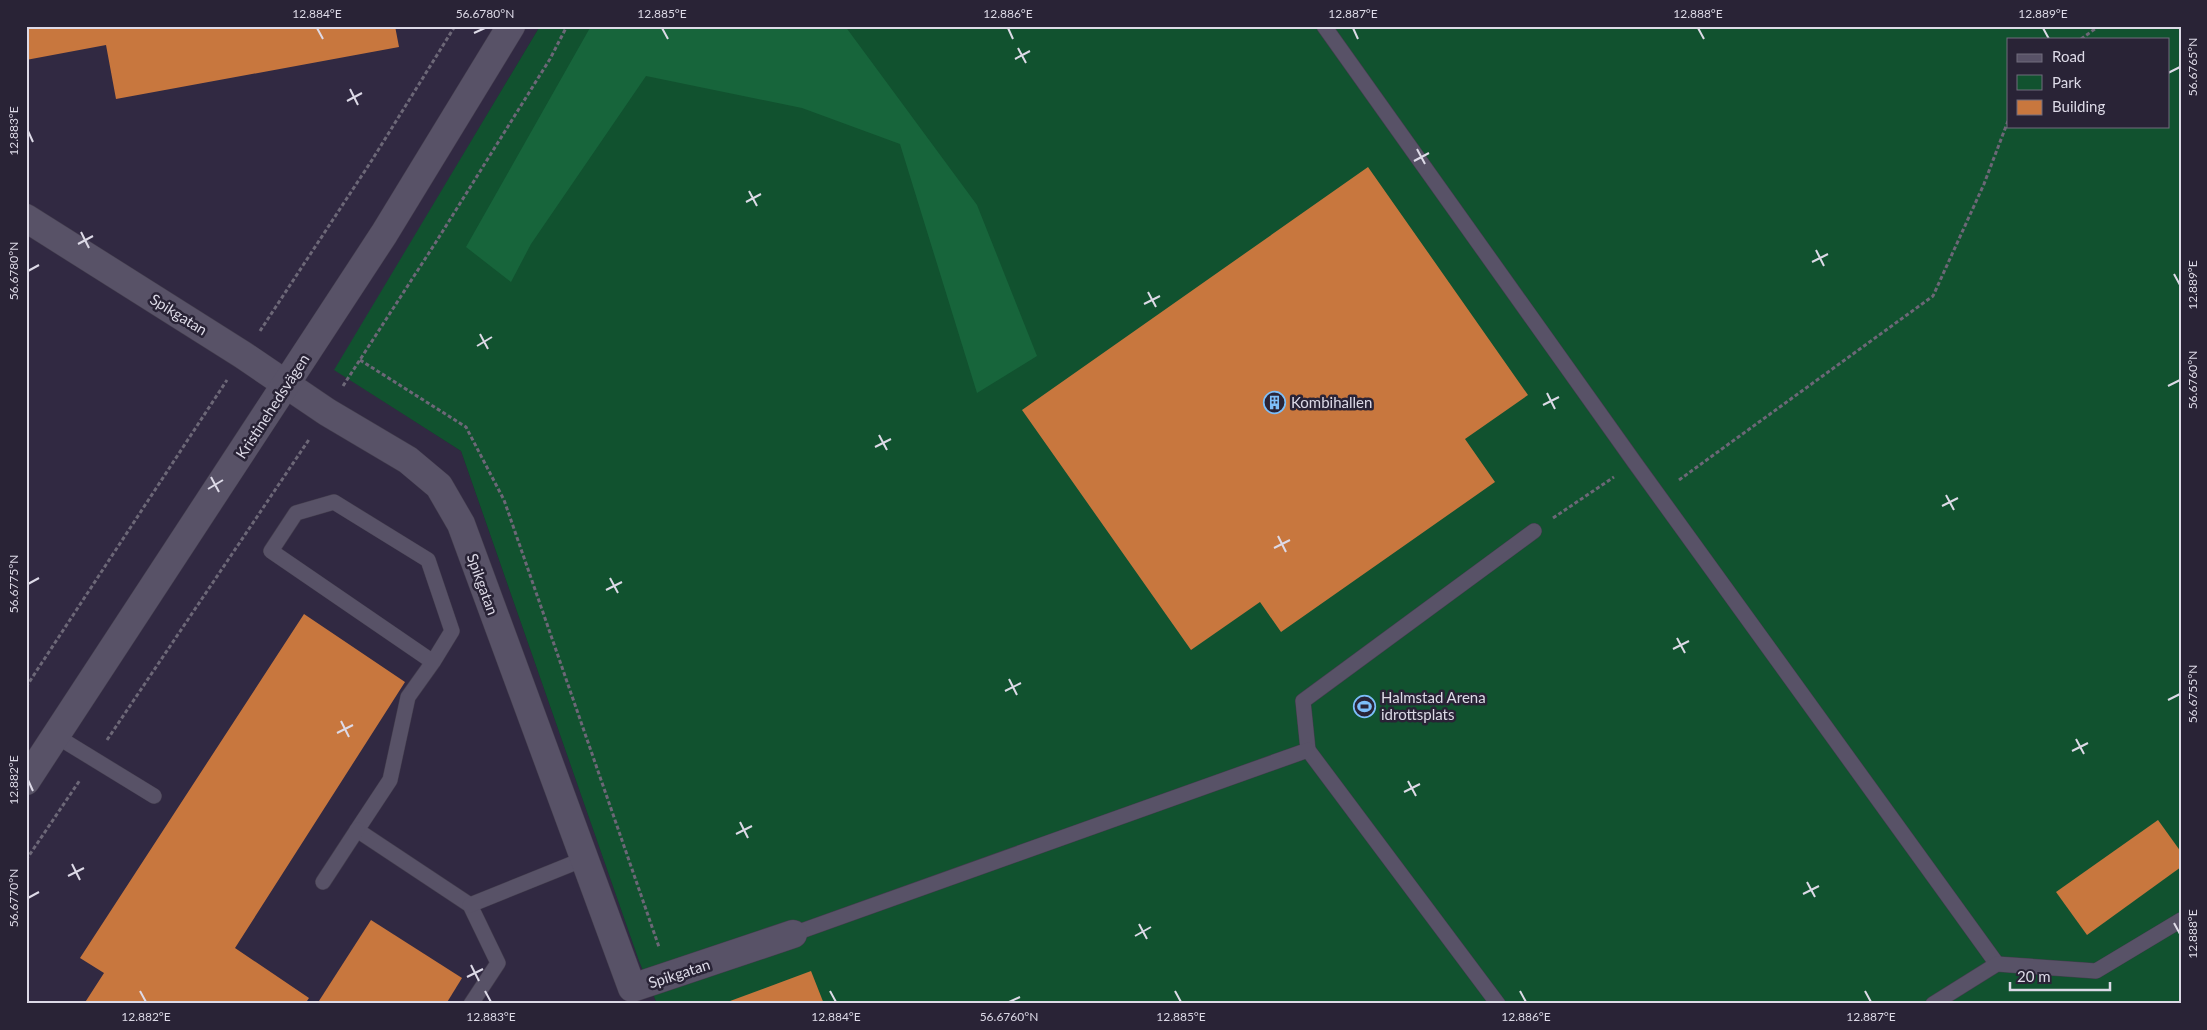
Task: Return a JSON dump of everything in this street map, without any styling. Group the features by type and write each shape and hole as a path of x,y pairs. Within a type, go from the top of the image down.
{"street":[{"name":"Kristinehedsvägen","path":"26,781 384,234 511,26"},
{"name":"Spikgatan","path":"26,218 221,341 327,412 408,460 439,486 461,524 632,988 793,934"}],"lane":[{"path":"1324,26 1635,463 1997,964"},
{"path":"323,882 390,780 408,698 433,662 452,631 428,560 334,502 296,513 271,551 433,662"},
{"path":"1498,1004 1308,750 1303,701 1534,531"},
{"path":"56,736 154,796"},
{"path":"793,934 1308,750"},
{"path":"357,830 470,904 498,963 471,1004"},
{"path":"470,904 584,859"},
{"path":"1933,1004 1997,964 2096,971 2181,920"}],"path":[{"path":"26,860 327,412 534,84 567,26"},
{"path":"2082,38 2099,26"},
{"path":"1658,495 1933,296 1984,184 2007,124"},
{"path":"360,360 466,427 504,500 669,976"},
{"path":"1534,531 1635,463"}],"shaded area":[{"path":"26,26 540,26 335,370 461,451 639,961 657,1004 26,1004"}],"green space":[{"name":"Halmstad Arena idrottsplats","path":"540,26 2181,26 2181,1004 657,1004 639,961 461,451 334,370"},
{"path":"591,26 845,26 977,205 1037,356 977,393 900,144 802,108 646,76 531,244 511,282 466,247"}],"building":[{"path":"26,26 395,26 399,47 116,99 106,45 26,60"},
{"name":"Kombihallen","path":"1368,167 1528,395 1465,439 1495,482 1281,632 1260,602 1191,650 1022,410"},
{"path":"304,614 405,682 235,948 309,998 305,1004 84,1004 104,973 80,958"},
{"path":"2158,820 2181,852 2181,867 2087,935 2056,892"},
{"path":"371,920 462,978 446,1004 317,1004"},
{"path":"811,971 824,1004 722,1004"}],"place":[{"name":"Kombihallen","path":"1275,402"},
{"name":"Halmstad Arena idrottsplats","path":"1365,706"}]}
